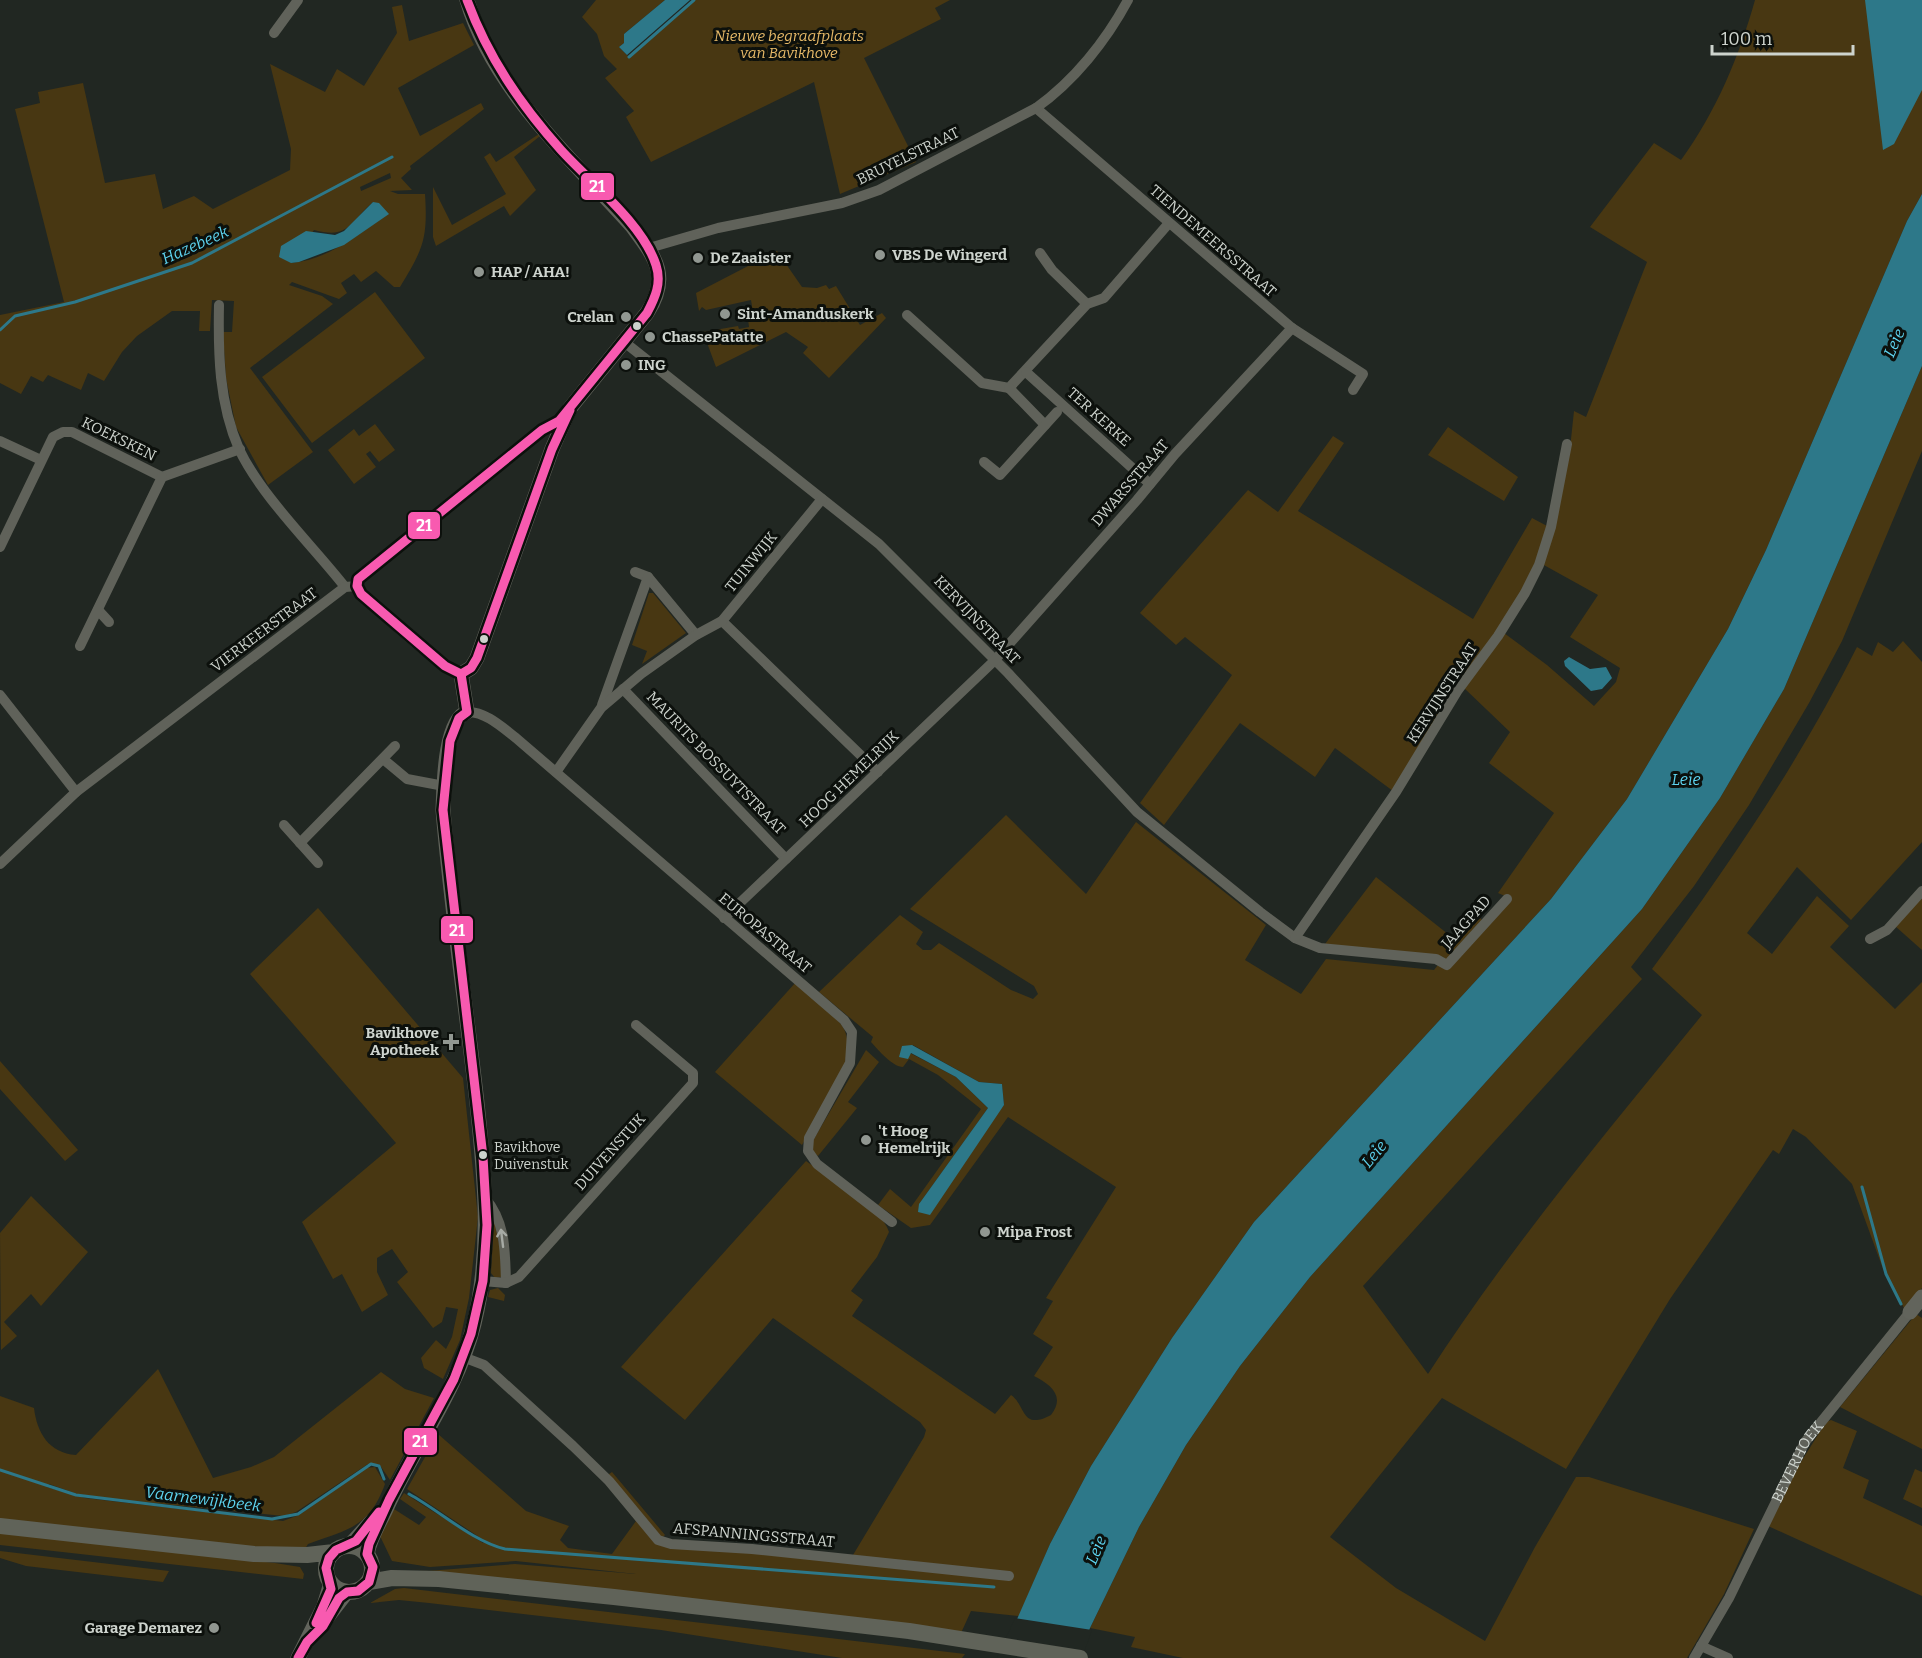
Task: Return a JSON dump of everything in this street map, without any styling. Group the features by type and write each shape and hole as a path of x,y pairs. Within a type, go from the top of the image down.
{"main road":[{"path":"0,1526 254,1554 314,1566 338,1589 347,1592 358,1591 369,1582 392,1578 439,1579 960,1638 1080,1658"},
{"path":"254,1554 315,1555 341,1549 359,1548 370,1559 439,1579"},
{"path":"329,1579 326,1567 341,1549"},
{"path":"369,1582 370,1559"}],"street":[{"path":"274,33 298,0"},
{"path":"219,304 220,381 240,449 267,492 351,587 452,672 461,674 471,668 477,658 553,431 622,341 647,313 658,292 659,272 649,248 514,93 480,38 467,0"},
{"name":"BRUYELSTRAAT","path":"649,248 718,228 842,203 879,190 1036,108 1051,97 1094,52 1128,0"},
{"name":"TIENDEMEERSSTRAAT","path":"1036,108 1292,328 1363,374 1353,390"},
{"path":"1009,388 1087,304 1104,298 1169,223"},
{"path":"1040,253 1052,270 1087,304"},
{"path":"907,315 982,383 1009,388 1045,425"},
{"name":"DWARSSTRAAT","path":"994,661 1292,328"},
{"name":"KERVIJNSTRAAT","path":"622,341 879,544 1008,673 1137,812 1187,855 1295,938 1320,948 1436,959 1447,965"},
{"name":"TER KERKE","path":"1026,372 1150,484"},
{"name":"TER KERKE","path":"984,462 999,475 1057,412"},
{"name":"VIERKEERSTRAAT","path":"0,864 76,792 351,587 361,575 497,466 553,431"},
{"name":"KOEKSKEN","path":"0,547 53,437 63,432 72,432 162,477"},
{"path":"0,441 41,460"},
{"name":"KERVIJNSTRAAT","path":"1295,938 1396,792 1458,690 1526,593 1539,565 1551,526 1567,444"},
{"name":"KOEKSKEN","path":"80,646 162,477 240,449"},
{"name":"TUINWIJK","path":"601,708 696,634 722,621 822,500"},
{"path":"634,572 648,578 696,634"},
{"name":"TUINWIJK","path":"556,772 601,708 619,665 648,578"},
{"path":"98,610 109,622"},
{"path":"722,621 878,772"},
{"name":"HOOG HEMELRIJK","path":"724,918 994,661"},
{"path":"370,1559 369,1544 389,1500 445,1400 463,1357 474,1324 483,1281 487,1225 486,1198 445,835 444,786 453,729 458,718 467,712 461,674"},
{"name":"MAURITS BOSSUYTSTRAAT","path":"623,689 678,743 786,859"},
{"path":"0,696 76,792"},
{"name":"EUROPASTRAAT","path":"467,712 475,712 496,723 556,772 844,1020 852,1032 850,1063 809,1138 808,1151 817,1164 892,1222"},
{"path":"300,843 395,746"},
{"path":"383,759 406,779 444,786"},
{"path":"284,825 318,862"},
{"path":"1870,939 1887,930 1922,891"},
{"name":"JAAGPAD","path":"1447,965 1507,899"},
{"name":"DUIVENSTUK","path":"506,1283 519,1276 693,1083 693,1073 636,1024"},
{"path":"483,1281 506,1283 500,1223 497,1212 486,1198"},
{"name":"BEVERHOEK","path":"1694,1658 1729,1598 1805,1442 1922,1297"},
{"name":"AFSPANNINGSSTRAAT","path":"463,1357 484,1365 573,1446 609,1481 658,1540 671,1544 752,1549 1009,1576"},
{"path":"341,1549 359,1538 389,1500"},
{"path":"298,1658 324,1606 329,1579"},
{"path":"307,1642 323,1626 339,1598 347,1592"},
{"path":"1701,1646 1728,1658"}],"green space":[{"name":"Nieuwe begraafplaats van Bavikhove","path":"596,0 665,0 624,34 624,43 619,47 629,57 694,0 950,0 935,8 941,19 864,58 916,162 840,194 814,82 651,162 626,117 634,111 605,78 617,69 604,56 597,34 582,17"},
{"path":"1755,0 1922,0 1922,194 1907,221 1766,550 1728,629 1627,799 1551,899 1254,1222 1172,1338 1091,1466 1050,1544 1019,1616 971,1611 961,1633 429,1571 515,1564 636,1574 516,1561 430,1567 392,1561 380,1536 394,1509 419,1525 426,1517 400,1499 404,1493 483,1543 485,1541 407,1489 438,1434 526,1511 569,1526 560,1540 568,1548 612,1554 636,1521 602,1479 612,1472 665,1535 657,1543 853,1555 924,1437 926,1430 920,1422 773,1318 685,1420 621,1367 806,1161 865,1202 884,1222 889,1232 877,1257 851,1291 863,1300 852,1316 995,1414 1011,1395 1029,1418 1034,1420 1051,1415 1057,1402 1054,1391 1034,1376 1053,1347 1033,1334 1053,1301 1046,1298 1116,1187 1008,1117 930,1225 911,1228 878,1205 890,1189 911,1207 981,1109 938,1075 909,1059 903,1067 890,1061 871,1042 873,1037 819,992 900,915 923,932 916,944 923,950 931,950 939,943 1011,990 1033,999 1038,994 1034,986 910,909 1006,815 1086,894 1136,822 1266,925 1245,960 1301,994 1326,959 1434,970 1444,957 1325,944 1376,877 1458,942 1479,917 1483,921 1505,896 1498,893 1554,813 1489,763 1510,732 1463,687 1504,633 1547,665 1594,706 1616,682 1620,668 1570,637 1598,595 1542,564 1569,458 1574,411 1586,417 1647,262 1590,227 1654,143 1681,160 1716,103 1742,42","holes":["913,1045 979,1082 1002,1084 1004,1105 919,1204 988,1108 956,1077 910,1053"]},
{"path":"402,5 409,41 463,23 474,45 398,88 420,136 481,103 484,109 410,166 411,169 401,178 412,190 390,191 398,194 425,194 426,222 422,243 400,287 394,287 376,271 361,282 354,274 341,283 347,293 339,299 292,282 289,285 322,296 333,304 250,368 313,452 268,485 236,427 226,378 223,332 232,332 234,301 212,300 210,331 199,331 200,311 172,311 137,336 122,352 104,381 88,373 81,390 48,375 43,382 31,376 21,394 0,383 0,315 64,302 15,109 40,103 38,92 83,83 105,183 155,174 163,209 194,196 213,209 290,170 291,149 270,64 325,92 337,69 364,86 397,33 392,7","holes":["390,173 391,178 361,191 360,187","373,202 388,214 354,238 330,251 318,257 291,263 314,230 334,233 341,231 353,223"]},
{"path":"539,134 540,136 514,157 536,190 510,216 504,206 436,246 433,237 433,187 452,225 506,194 484,157 490,153 496,162"},
{"path":"777,251 802,287 817,288 826,285 829,289 836,286 860,325 882,313 886,318 829,378 803,353 808,347 786,332 716,367 703,332 738,326 739,329 749,327 748,319 751,316 748,310 752,306 751,300 706,310 702,307 699,311 696,293"},
{"path":"375,292 425,358 312,443 262,377"},
{"path":"1922,366 1922,451 1842,641 1809,703 1749,805 1694,886 1631,967 1642,979 1363,1286 1428,1374 1526,1235 1702,1015 1652,969 1736,852 1787,773 1857,647 1872,656 1878,642 1893,652 1903,641 1922,662 1922,842 1851,920 1797,867 1747,933 1772,954 1817,896 1849,926 1830,947 1895,1009 1922,982 1922,1288 1905,1310 1883,1269 1852,1184 1806,1137 1793,1129 1779,1154 1773,1150 1670,1299 1566,1469 1442,1398 1330,1537 1396,1588 1485,1641 1535,1547 1576,1477 1589,1477 1754,1529 1724,1594 1687,1658 1183,1658 1131,1647 1135,1637 1090,1628 1139,1527 1186,1445 1240,1366 1310,1277 1642,909 1720,798 1784,689"},
{"path":"375,424 395,450 379,462 370,451 366,454 376,467 354,484 328,450 354,429 359,436"},
{"path":"1448,427 1518,477 1504,501 1428,455"},
{"path":"1333,436 1344,443 1298,511 1473,619 1532,518 1549,527 1526,586 1393,791 1335,748 1315,777 1240,723 1164,825 1140,803 1232,675 1185,637 1176,645 1140,613 1248,490 1278,512"},
{"path":"649,593 653,593 686,633 642,664 647,651 632,645"},
{"path":"1922,896 1922,950 1895,926"},
{"path":"318,908 463,1078 478,1217 469,1298 460,1340 443,1379 424,1368 421,1358 436,1340 446,1349 452,1337 458,1309 446,1307 442,1322 433,1328 397,1282 408,1272 392,1249 377,1258 377,1272 388,1295 362,1312 342,1274 333,1279 302,1222 396,1143 250,974"},
{"path":"796,982 840,1023 846,1036 847,1051 844,1068 837,1085 802,1145 715,1072"},
{"path":"866,1050 879,1062 848,1102 857,1108 818,1156 808,1149"},
{"path":"0,1061 78,1150 65,1161 0,1089"},
{"path":"31,1196 88,1252 41,1306 31,1294 4,1322 17,1336 1,1350 0,1233"},
{"path":"494,1219 502,1257 501,1277 495,1278 491,1273"},
{"path":"498,1288 505,1295 504,1301 488,1297 490,1290"},
{"path":"1916,1314 1922,1318 1922,1449 1840,1407"},
{"path":"158,1369 213,1478 251,1467 274,1457 381,1372 405,1389 434,1398 390,1480 379,1464 368,1464 296,1512 284,1516 123,1500 77,1494 49,1484 47,1487 85,1498 283,1521 299,1515 366,1468 375,1467 385,1484 372,1510 356,1525 308,1544 305,1549 238,1546 0,1520 0,1396 34,1408 38,1426 46,1440 58,1450 76,1455"},
{"path":"1831,1420 1857,1431 1843,1468 1869,1480 1863,1498 1922,1526 1922,1596 1768,1526 1789,1481 1826,1422"},
{"path":"1915,1469 1922,1472 1922,1508 1903,1499"},
{"path":"0,1532 275,1563 300,1567 304,1574 303,1579 0,1545"},
{"path":"0,1551 169,1571 163,1582 26,1566 0,1558"},
{"path":"404,1588 965,1654 962,1658 842,1658 661,1630 399,1600 370,1603 395,1589"}],"water":[{"path":"665,0 690,0 627,55 619,47 624,43 624,34"},
{"path":"1865,0 1922,0 1922,90 1894,144 1883,150"},
{"name":"Leie","path":"1922,194 1922,366 1784,689 1720,798 1642,909 1310,1277 1240,1366 1186,1445 1139,1527 1078,1658 1000,1658 1050,1544 1091,1466 1172,1338 1254,1222 1551,899 1627,799 1728,629 1766,550 1907,221"},
{"path":"373,202 379,203 389,214 344,245 299,262 291,263 279,257 281,246 306,231 335,235 344,231"},
{"path":"1569,657 1590,669 1606,667 1612,678 1602,689 1591,691 1565,666 1564,661"},
{"path":"912,1045 979,1082 1002,1084 1004,1105 930,1215 918,1212 919,1204 988,1108 956,1077 911,1053 908,1059 899,1057 902,1046"}],"pier":[{"path":"1015,1618 1092,1630 1082,1658 997,1658"}],"waterway":[{"name":"Hazebeek","path":"629,57 694,0"},
{"name":"Hazebeek","path":"0,330 15,316 75,302 192,263 392,157"},
{"path":"1862,1187 1886,1274 1901,1304"},
{"name":"Vaarnewijkbeek","path":"0,1470 76,1495 272,1519 298,1514 371,1464 379,1466 384,1479"},
{"path":"409,1494 468,1533 505,1549 994,1587"}],"transit line":[{"name":"21","path":"461,674 445,666 361,594 357,586 358,579 542,430 559,421 647,313 658,284 656,265 640,234 561,150 532,115 495,60 467,0"},
{"name":"21","path":"461,674 471,668 477,658 552,449 570,410"},
{"name":"21","path":"298,1658 307,1642 323,1626 339,1598 347,1592 358,1591 369,1582 373,1567 367,1554 369,1544 389,1500 454,1379 471,1334 483,1281 487,1225 483,1157 443,810 450,741 459,718 467,712 461,674"},
{"name":"21","path":"316,1623 331,1589 326,1568 329,1558 336,1550 356,1541 379,1512"}],"place":[{"name":"VBS De Wingerd","path":"880,255"},
{"name":"De Zaaister","path":"698,258"},
{"name":"HAP / AHA!","path":"479,272"},
{"name":"Sint-Amanduskerk","path":"725,314"},
{"name":"Crelan","path":"626,317"},
{"name":"ChassePatatte","path":"650,337"},
{"name":"ING","path":"626,365"},
{"name":"Bavikhove Apotheek","path":"451,1042"},
{"name":"'t Hoog Hemelrijk","path":"866,1140"},
{"name":"Bavikhove Duivenstuk","path":"483,1155"},
{"name":"Mipa Frost","path":"985,1232"},
{"name":"Garage Demarez","path":"214,1628"}]}
